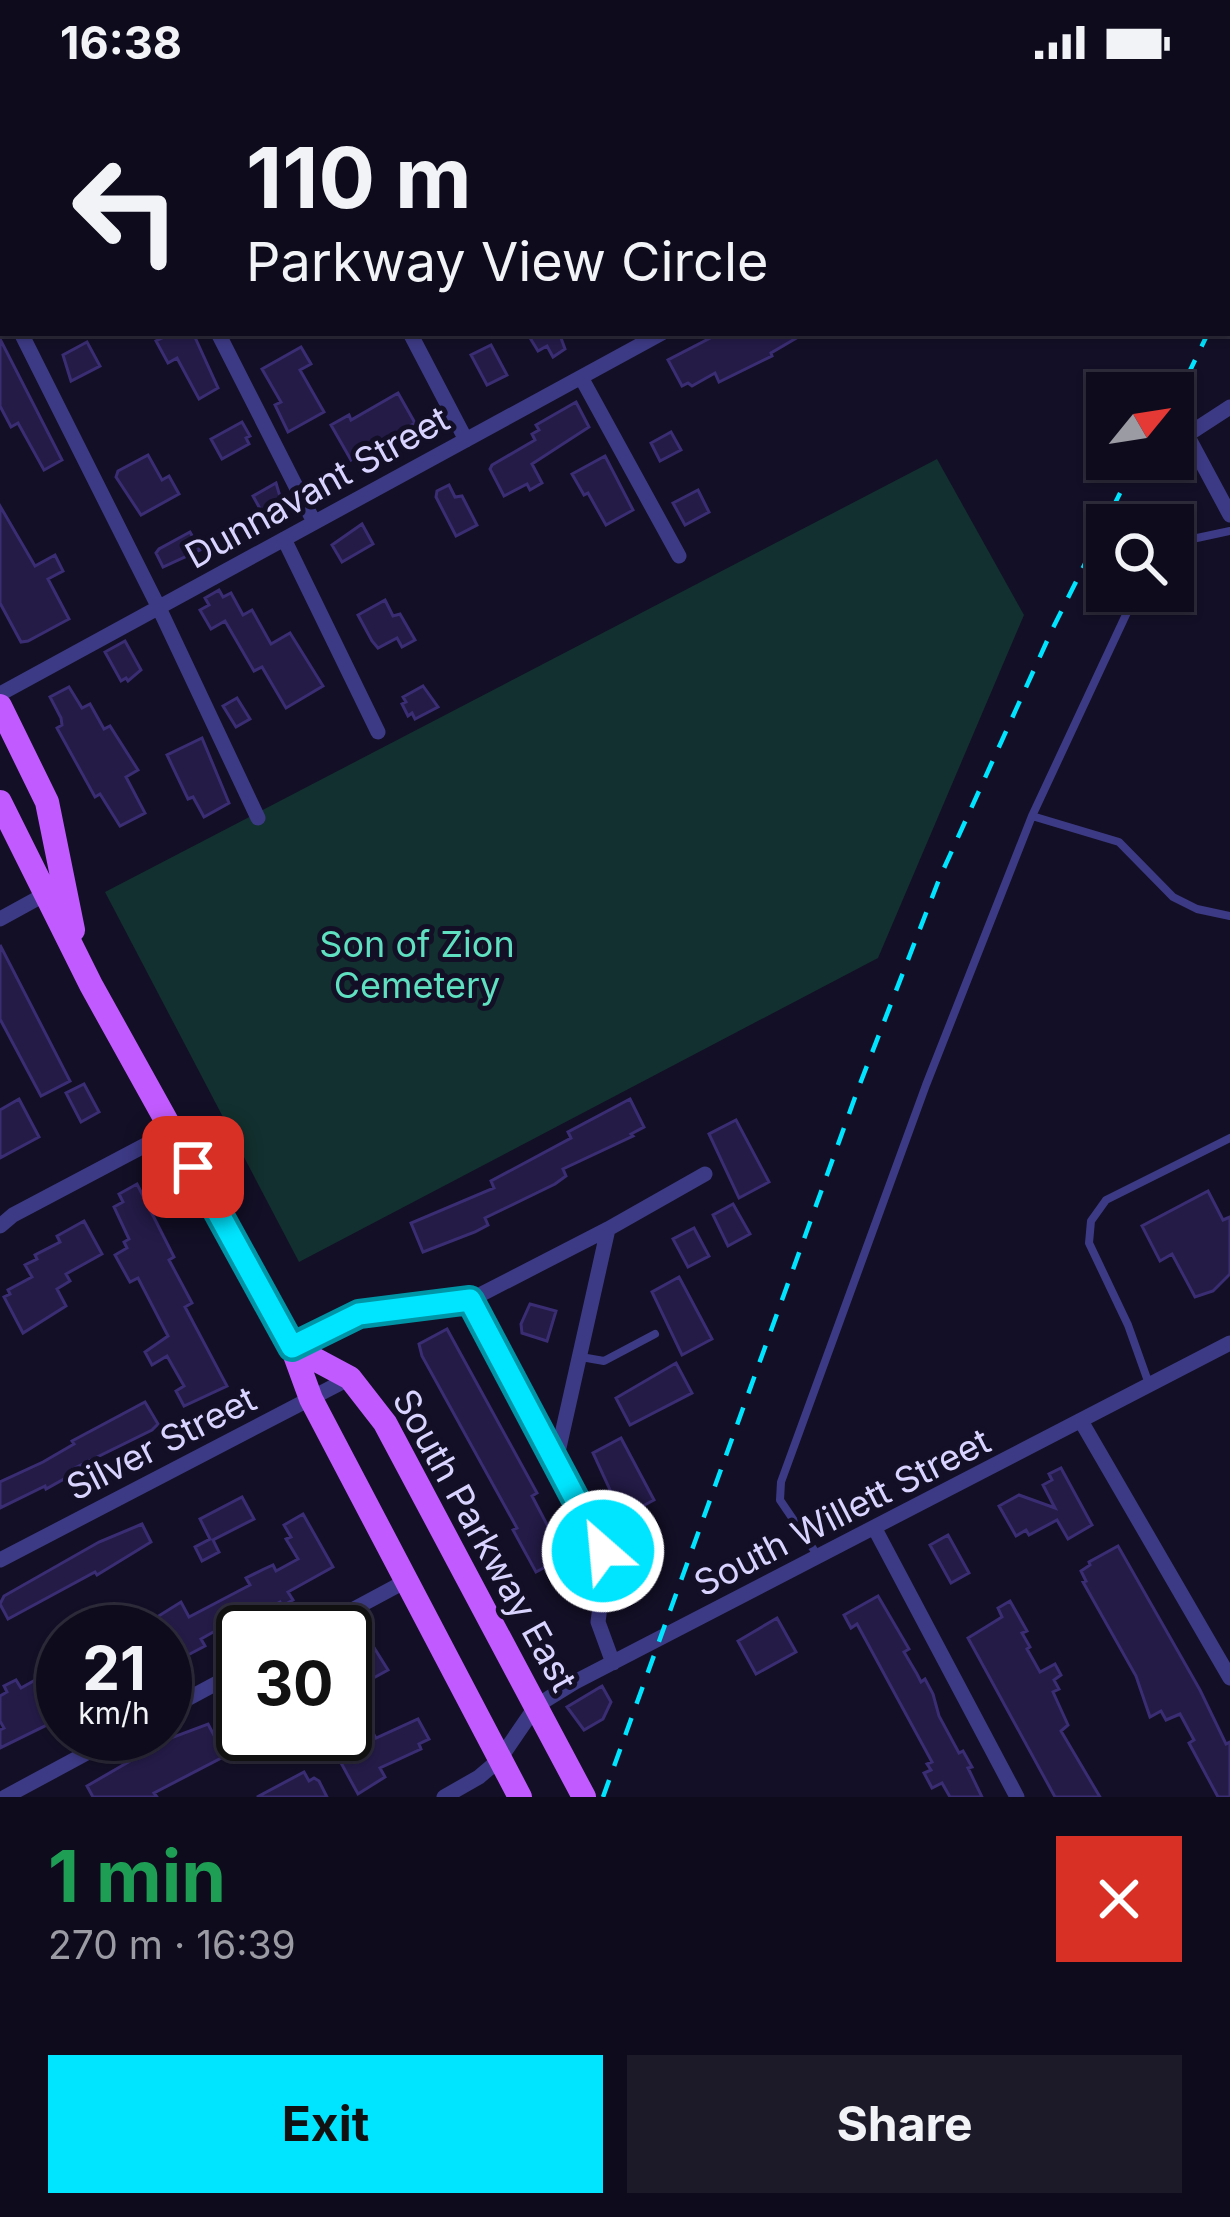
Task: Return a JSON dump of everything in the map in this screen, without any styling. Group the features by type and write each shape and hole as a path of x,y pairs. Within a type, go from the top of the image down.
{"main road":[{"path":"0,706 42,787 54,890"},
{"path":"0,802 54,890 91,985 292,1347 311,1399 520,1797"},
{"name":"South Parkway East","path":"292,1347 350,1378 372,1404 584,1797"}],"street":[{"path":"23,336 258,818"},
{"path":"220,336 314,522"},
{"path":"412,336 466,440"},
{"name":"Dunnavant Street","path":"0,694 582,379 633,340"},
{"path":"582,379 679,556"},
{"path":"1230,407 1187,435 1230,515"},
{"path":"284,539 378,732"},
{"path":"0,919 54,890"},
{"path":"0,1226 172,1131"},
{"path":"292,1347 359,1314 470,1300 705,1174"},
{"path":"556,1461 608,1229"},
{"path":"470,1300 603,1551 598,1622 613,1663"},
{"name":"South Willett Street","path":"444,1797 499,1760 536,1706 1230,1343"},
{"name":"Silver Street","path":"0,1560 350,1378"},
{"path":"1081,1421 1230,1678"},
{"path":"874,1529 1017,1797"},
{"path":"361,1605 406,1581"},
{"path":"5,1797 72,1761"}],"lane":[{"path":"1194,539 1230,531"},
{"path":"819,1558 780,1500 781,1482 926,1085 1033,816 1127,612"},
{"path":"1033,816 1118,842 1173,897 1197,909 1230,916"},
{"path":"1149,1385 1129,1324 1088,1243 1091,1221 1106,1200 1230,1138"},
{"path":"579,1357 604,1361 655,1334"}],"green space":[{"name":"Son of Zion Cemetery","path":"937,459 1024,615 878,958 299,1262 105,892"}],"building":[{"path":"166,336 194,336 218,388 199,399 177,358 168,363 156,341"},
{"path":"529,336 565,336 561,338 565,349 553,357 547,346 538,351"},
{"path":"714,336 800,336 719,382 715,373 692,386 682,386 668,360"},
{"path":"0,339 62,460 44,470 18,423 11,427 0,406"},
{"path":"87,342 100,366 71,381 63,355"},
{"path":"491,345 507,375 487,385 471,355"},
{"path":"301,347 311,364 300,370 324,412 288,432 275,405 281,402 262,369"},
{"path":"398,393 415,423 408,427 410,431 351,460 331,425 349,415 351,420"},
{"path":"576,402 589,427 532,464 542,483 530,490 527,484 504,496 492,465 535,440 536,425"},
{"path":"242,422 249,444 222,459 211,439"},
{"path":"671,432 681,450 660,461 651,443"},
{"path":"148,455 162,480 169,476 179,494 141,515 116,477 118,471"},
{"path":"605,456 633,510 606,525 572,474"},
{"path":"276,483 282,503 263,514 253,496"},
{"path":"449,485 455,497 462,496 477,525 456,536 436,497 437,491"},
{"path":"698,490 709,512 685,525 673,503"},
{"path":"0,506 35,566 55,555 63,571 48,579 69,619 28,641 21,642 0,603"},
{"path":"362,524 373,544 342,562 332,545"},
{"path":"190,532 200,550 163,567 156,553 159,549"},
{"path":"219,590 223,597 231,593 243,615 252,610 271,644 290,633 323,686 286,708 262,667 254,671 225,621 211,629 200,610 209,605 205,598"},
{"path":"385,600 415,640 402,647 397,638 378,648 372,641 358,615"},
{"path":"125,641 141,670 121,681 105,652"},
{"path":"423,686 438,707 415,719 412,713 408,716 403,697"},
{"path":"69,687 82,708 90,704 104,729 110,726 138,770 126,777 145,813 120,826 100,794 95,797 57,728 61,718 50,697"},
{"path":"237,698 250,719 236,727 223,706"},
{"path":"202,738 229,803 204,817 193,797 188,799 167,755"},
{"path":"0,945 70,1081 41,1096 0,1019"},
{"path":"84,1084 99,1112 81,1122 66,1093"},
{"path":"19,1099 39,1137 0,1158 0,1110"},
{"path":"630,1099 644,1127 633,1136 563,1169 566,1176 555,1184 485,1218 488,1225 423,1252 411,1223 494,1188 491,1181 571,1138 568,1132"},
{"path":"736,1120 769,1182 739,1198 709,1134"},
{"path":"137,1184 192,1303 185,1307 227,1386 184,1406 176,1391 184,1386 167,1356 152,1365 145,1352 168,1336 138,1278 130,1282 115,1255 127,1248 124,1242 129,1239 114,1207 123,1202 119,1194"},
{"path":"1208,1191 1223,1220 1230,1217 1230,1274 1213,1291 1195,1297 1172,1254 1160,1261 1142,1226"},
{"path":"733,1204 750,1234 728,1246 713,1215"},
{"path":"84,1221 102,1254 66,1274 70,1281 57,1289 66,1306 23,1333 4,1297 32,1277 25,1265 37,1259 35,1255"},
{"path":"694,1228 709,1256 688,1267 673,1239"},
{"path":"679,1277 712,1339 682,1355 652,1292"},
{"path":"530,1304 556,1311 547,1341 522,1333"},
{"path":"447,1329 537,1493 532,1496 564,1557 536,1572 513,1530 517,1528 422,1356 419,1344"},
{"path":"676,1363 692,1393 630,1425 616,1398"},
{"path":"145,1402 158,1424 152,1430 71,1470 71,1475 46,1489 0,1508 0,1482"},
{"path":"621,1438 654,1500 626,1515 593,1453"},
{"path":"1061,1468 1092,1525 1068,1539 1057,1520 1029,1535 1026,1530 1016,1536 999,1506 1019,1495 1055,1508 1043,1485 1052,1480 1049,1474"},
{"path":"242,1497 254,1519 213,1540 219,1552 202,1561 195,1547 210,1539 200,1519"},
{"path":"303,1514 333,1567 288,1592 293,1600 284,1605 216,1605 216,1630 201,1639 205,1646 192,1653 192,1615 250,1585 246,1578 273,1565 276,1571 298,1559 284,1525"},
{"path":"142,1524 151,1542 8,1619 0,1604 4,1596 99,1542"},
{"path":"948,1535 969,1573 951,1583 930,1545"},
{"path":"1118,1546 1226,1744 1230,1742 1230,1797 1218,1797 1189,1743 1194,1740 1180,1714 1166,1720 1161,1711 1150,1717 1136,1676 1083,1582 1081,1571 1089,1562"},
{"path":"878,1596 909,1649 904,1652 933,1694 959,1753 963,1751 972,1767 968,1768 982,1797 950,1797 942,1783 932,1788 924,1773 931,1770 927,1764 932,1762 857,1624 851,1628 844,1615"},
{"path":"1010,1601 1027,1631 1022,1633 1027,1649 1040,1672 1055,1664 1061,1675 1054,1680 1059,1689 1053,1692 1068,1725 1061,1731 1100,1797 1055,1797 968,1638 1002,1617 998,1608"},
{"path":"777,1618 796,1652 756,1674 738,1641"},
{"path":"372,1644 388,1670 372,1679"},
{"path":"16,1680 21,1688 36,1680 36,1730 0,1748 4,1728 0,1696 7,1692 4,1686"},
{"path":"602,1686 611,1702 603,1719 584,1730 567,1707"},
{"path":"418,1719 429,1739 419,1744 421,1749 380,1768 385,1777 358,1794 340,1761 372,1761 372,1731 376,1738"},
{"path":"208,1724 216,1739 216,1761 154,1793 157,1797 93,1797 87,1786 130,1761 192,1761 192,1730"},
{"path":"304,1772 309,1781 319,1781 327,1797 257,1797"}],"railway":[{"path":"1189,372 1207,336"},
{"path":"603,1797 858,1089 940,877 1052,630 1127,480"}],"route":[{"path":"193,1167 292,1347 359,1314 470,1300 603,1551"}]}
